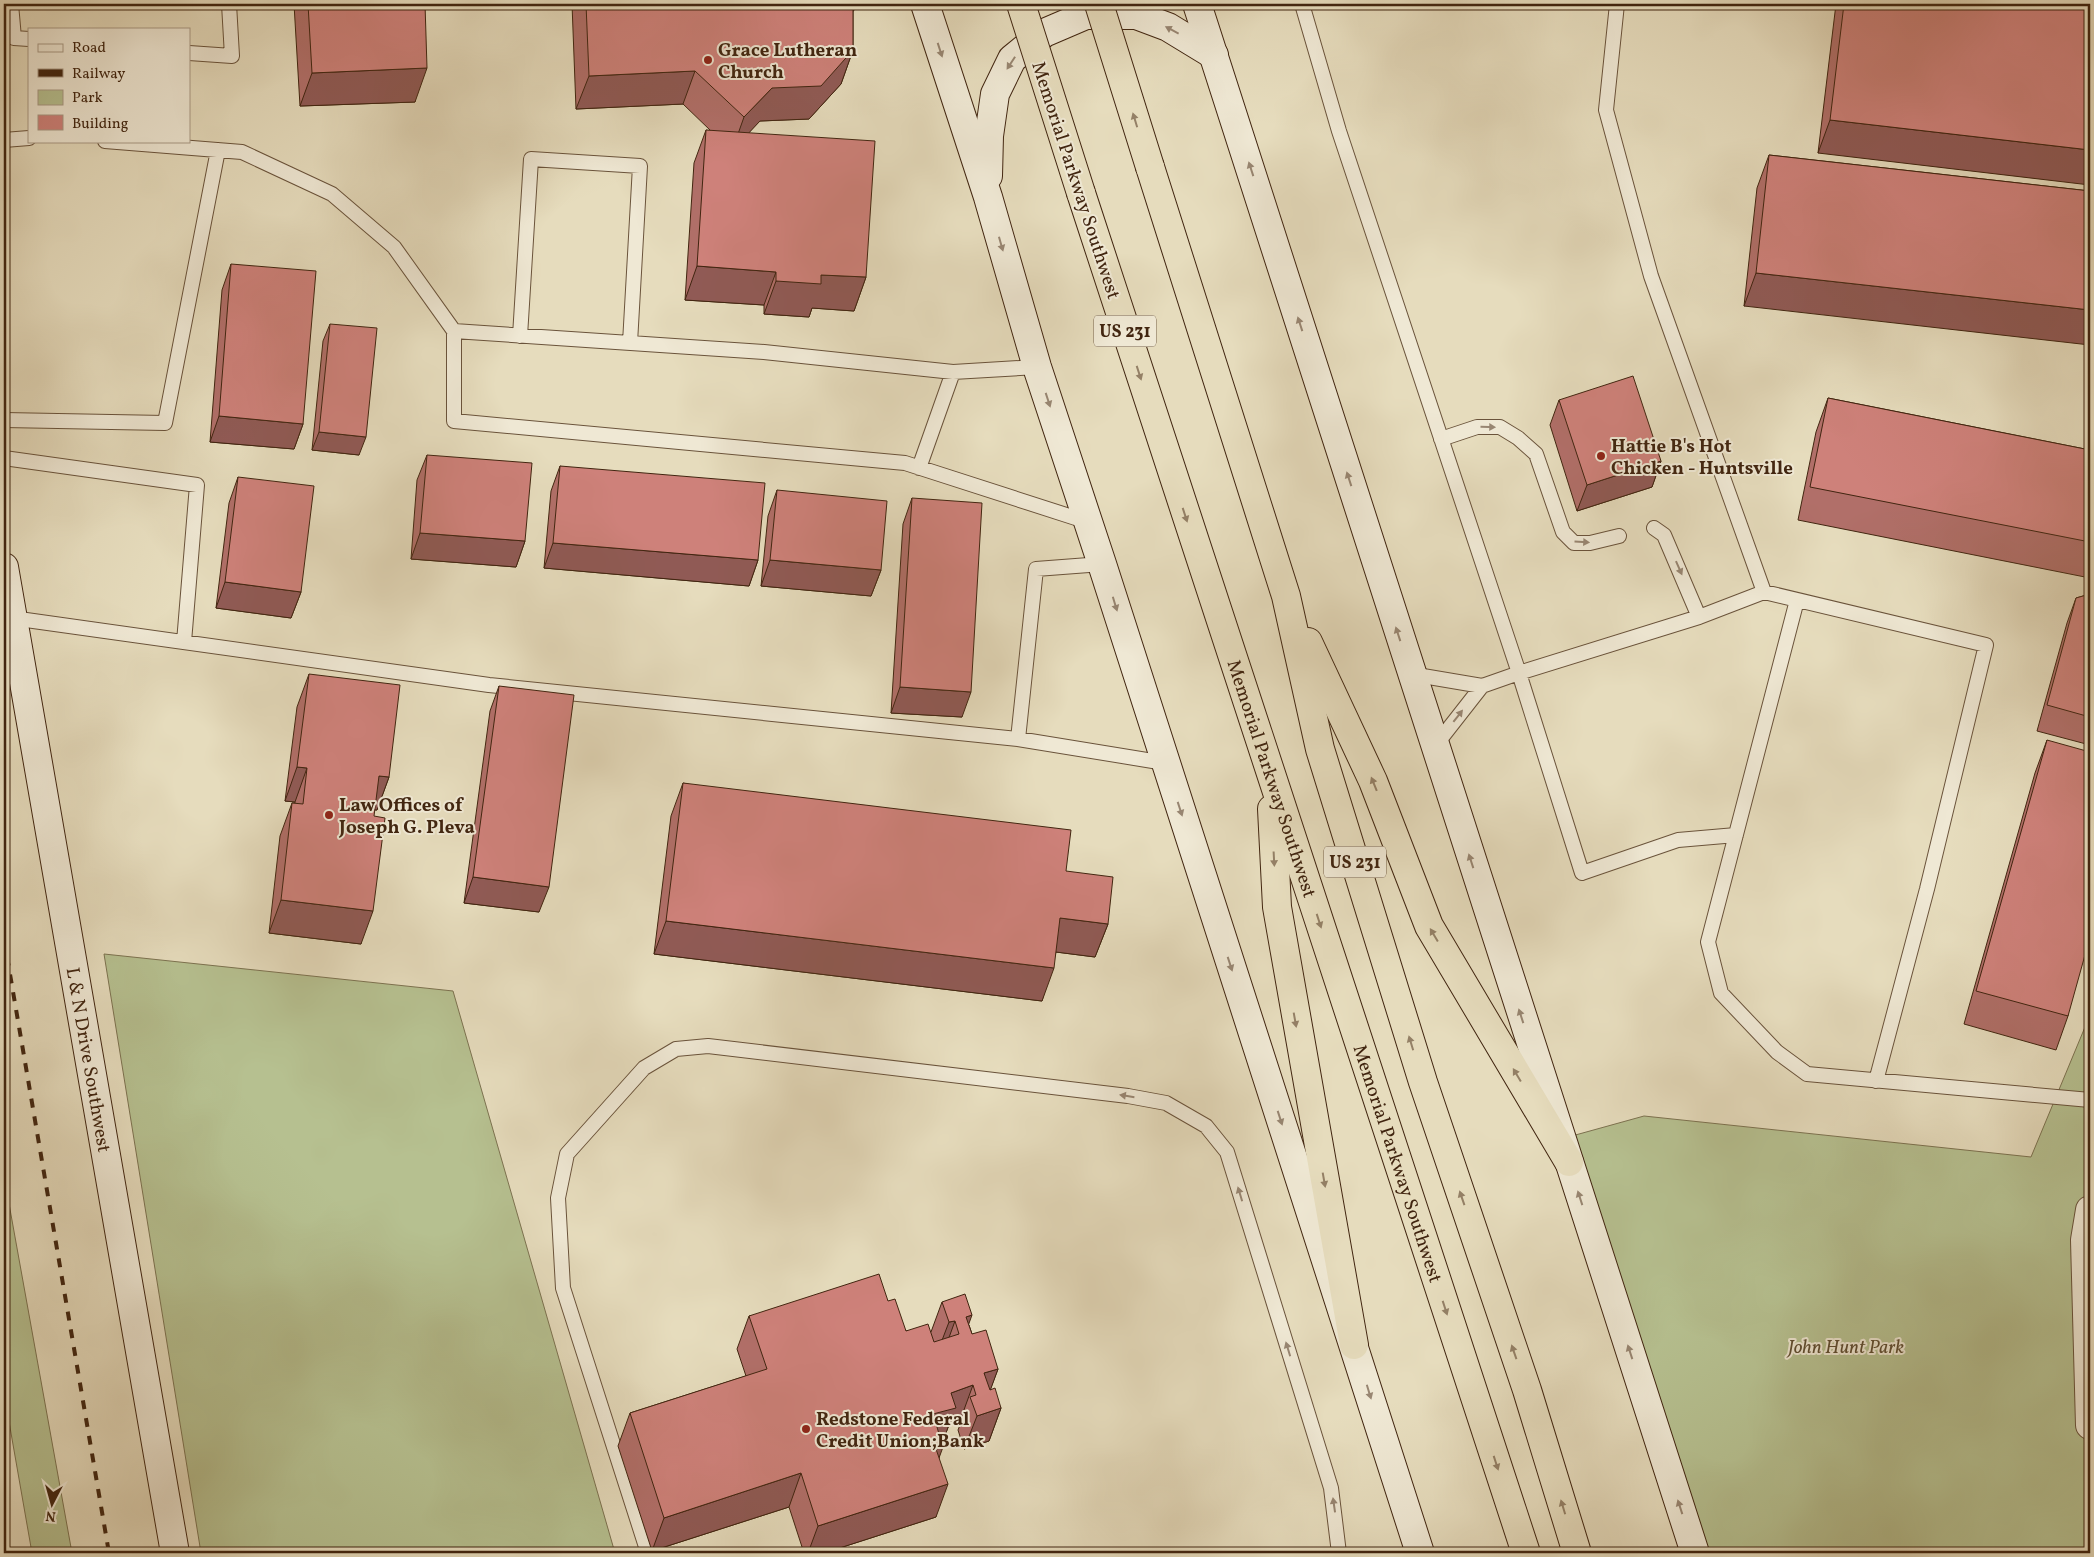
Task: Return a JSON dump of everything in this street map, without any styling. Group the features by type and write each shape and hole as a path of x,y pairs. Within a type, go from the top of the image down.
{"highway":[{"name":"Memorial Parkway Southwest","path":"1021,4 1080,193 1526,1553"},
{"name":"US 231","path":"1099,4 1286,596 1320,750 1423,1082 1527,1390 1577,1553"},
{"path":"1286,596 1373,781 1429,926 1569,1162"},
{"path":"1271,775 1277,907 1354,1345"}],"main road":[{"path":"925,4 988,197 1037,367 1420,1553"},
{"path":"1197,4 1434,747 1695,1553"},
{"path":"988,197 989,136 995,94 1012,59 1044,33 1086,15 1136,15 1168,28 1214,55"},
{"name":"L & N Drive Southwest","path":"4,567 176,1553"},
{"path":"2090,1210 2086,1240 2090,1425"}],"lane":[{"path":"11,4 14,38 28,39"},
{"path":"190,53 232,56 229,4"},
{"path":"1302,4 1342,140 1519,673 1582,873 1678,840 1736,835"},
{"path":"1617,4 1606,110 1651,276 1764,592"},
{"path":"4,140 28,138"},
{"path":"118,142 242,152 332,194 394,247 454,331 454,421 895,462 1088,522"},
{"path":"4,420 165,424 218,150"},
{"path":"520,336 531,159 640,166 630,343"},
{"path":"454,331 764,352 953,372 1037,367"},
{"path":"919,468 953,372"},
{"path":"1441,439 1477,427 1500,428 1518,438 1536,454 1563,532 1574,543 1590,543 1619,536"},
{"path":"4,458 197,485 184,642"},
{"path":"1654,528 1664,535 1699,617"},
{"path":"1018,739 1036,569 1102,564"},
{"path":"1411,674 1482,686 1699,617 1764,592 1986,645 1927,889 1876,1081"},
{"path":"1797,600 1708,942 1721,993 1777,1052 1807,1074 2090,1100"},
{"path":"12,618 488,685 1018,739 1165,763"},
{"path":"1434,747 1482,686"},
{"path":"648,1553 563,1288 558,1198 567,1154 644,1068 676,1049 708,1046 1128,1096 1166,1103 1206,1126 1227,1152 1331,1488 1339,1553"}],"green space":[{"path":"104,954 453,991 615,1553 201,1553"},
{"name":"John Hunt Park","path":"2090,1015 2090,1553 1695,1553 1561,1139 1644,1116 2031,1157"},
{"path":"4,1173 72,1553 32,1553 4,1393"}],"building":[{"path":"308,4 425,4 427,68 312,73"},
{"name":"Grace Lutheran Church","path":"586,4 853,4 853,50 821,86 772,88 744,117 695,71 589,76"},
{"path":"1844,4 2090,4 2090,150 1830,120"},
{"path":"706,130 875,141 866,277 821,275 821,284 776,281 776,272 697,266"},
{"path":"1769,155 2090,191 2090,310 1756,273"},
{"path":"231,264 316,271 303,424 219,416"},
{"path":"330,324 377,328 366,437 319,432"},
{"path":"1633,376 1661,461 1587,485 1559,400"},
{"path":"1828,398 2090,450 2090,542 1810,487"},
{"path":"427,455 532,463 525,541 420,533"},
{"path":"560,466 765,483 758,560 553,543"},
{"path":"238,477 314,486 301,592 225,582"},
{"path":"777,490 887,501 881,570 770,560"},
{"path":"912,498 982,503 971,692 900,687"},
{"path":"2090,594 2090,717 2047,705 2076,598"},
{"path":"309,674 400,685 389,777 379,776 374,816 385,818 373,911 281,900 292,803 303,804 307,768 297,767"},
{"path":"499,686 574,695 549,887 473,877"},
{"path":"2047,740 2090,752 2090,937 2068,1016 1976,991"},
{"path":"683,783 1071,830 1066,871 1113,877 1108,924 1060,918 1054,968 666,921"},
{"name":"Redstone Federal Credit Union;Bank","path":"879,1274 888,1301 895,1299 906,1331 928,1324 934,1342 959,1334 955,1321 949,1322 942,1302 965,1294 972,1315 966,1317 972,1334 986,1330 998,1369 984,1373 990,1390 995,1388 1001,1408 977,1416 970,1397 976,1395 973,1385 951,1393 956,1408 933,1414 943,1447 936,1449 948,1484 818,1526 801,1473 664,1518 630,1413 767,1369 749,1316"}],"railway":[{"path":"4,939 109,1553"}],"place":[{"name":"Grace Lutheran Church","path":"708,60"},
{"name":"Hattie B's Hot Chicken - Huntsville","path":"1601,456"},
{"name":"Law Offices of Joseph G. Pleva","path":"329,815"},
{"name":"Redstone Federal Credit Union;Bank","path":"806,1429"}]}
